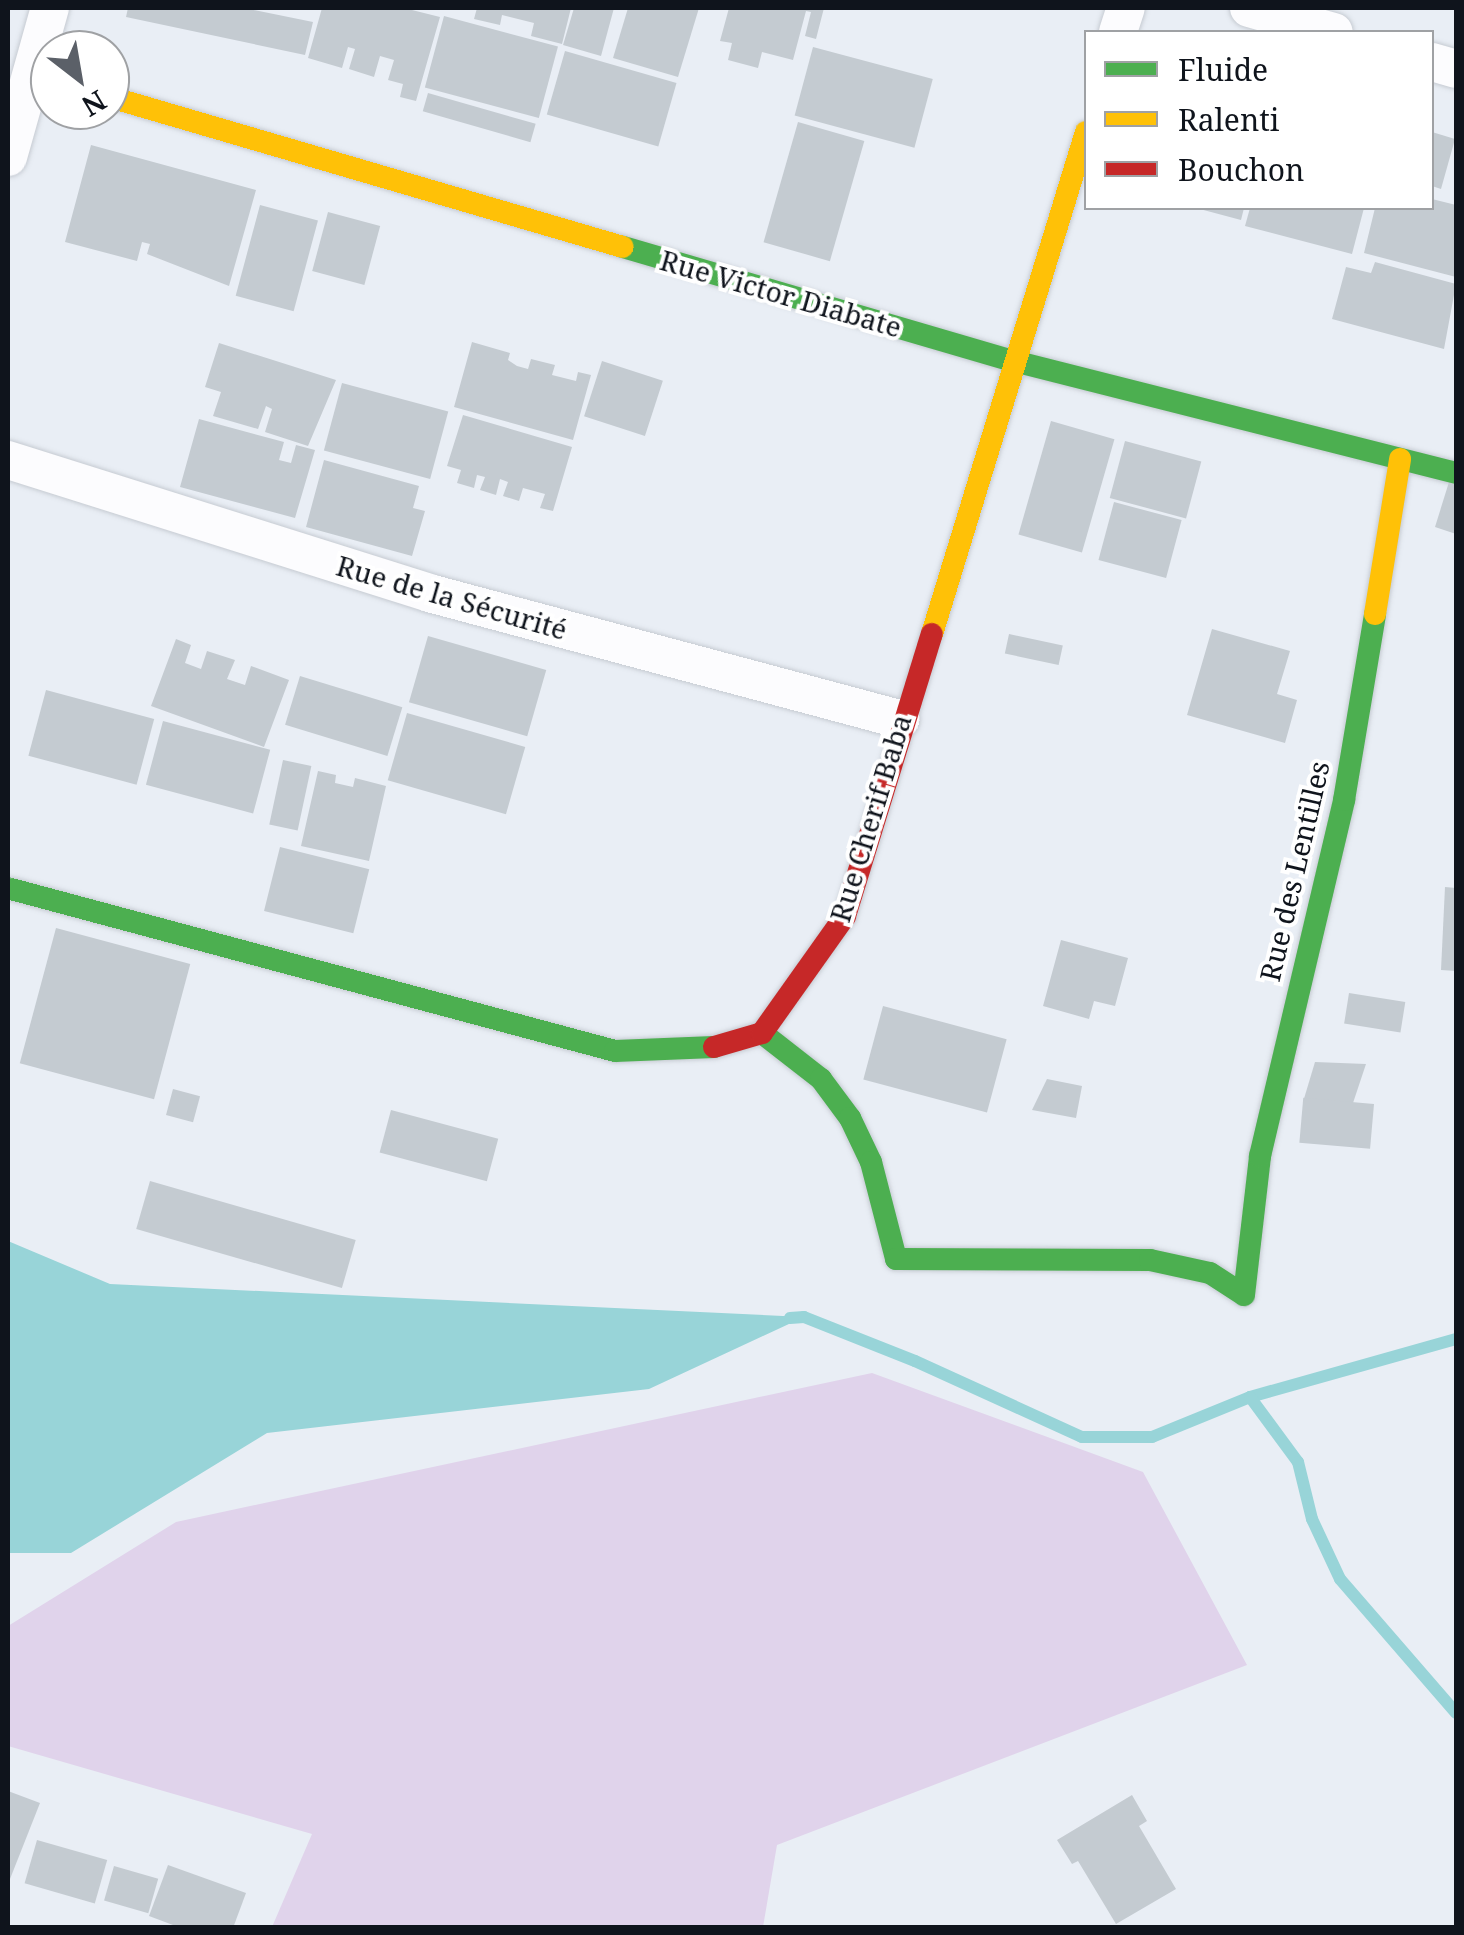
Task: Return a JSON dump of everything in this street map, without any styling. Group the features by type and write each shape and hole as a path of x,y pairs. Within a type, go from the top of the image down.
{"street":[{"path":"1250,8 1327,30"},
{"path":"8,157 30,102"},
{"name":"Rue Victor Diabate","path":"130,103 1014,361 1456,473"},
{"name":"Rue Cherif Baba","path":"762,1033 845,916 900,720 1084,138"},
{"name":"Rue des Lentilles","path":"762,1033 821,1079 850,1118 871,1162 896,1259 907,1264 1150,1260 1210,1273 1244,1295 1260,1156 1344,800 1400,459"},
{"name":"Rue de la Sécurité","path":"8,460 429,593 900,720"},
{"path":"12,888 615,1051 672,1053 742,1043 762,1033"}],"shaded area":[{"path":"872,1373 1143,1472 1247,1665 777,1845 763,1927 272,1927 312,1834 8,1746 8,1626 176,1522"}],"water":[{"path":"8,1241 110,1284 804,1317 649,1389 267,1433 71,1553 8,1553"}],"building":[{"path":"128,8 244,8 313,22 305,55 126,17"},
{"path":"322,8 404,8 440,17 416,101 400,97 403,84 388,80 394,60 380,56 374,77 349,69 355,49 348,47 342,68 308,58"},
{"path":"477,8 571,8 562,44 531,36 534,23 502,15 500,25 474,19"},
{"path":"574,8 614,8 601,56 563,45"},
{"path":"628,8 699,8 678,77 613,58"},
{"path":"729,8 824,8 816,39 805,36 811,12 806,11 793,60 762,52 758,68 728,60 732,43 720,41"},
{"path":"444,16 558,47 539,118 425,87"},
{"path":"813,47 933,79 914,148 795,116"},
{"path":"565,51 677,83 658,146 547,114"},
{"path":"428,93 536,124 530,142 423,111"},
{"path":"798,122 864,141 830,261 764,242"},
{"path":"1434,133 1455,139 1441,189 1434,187"},
{"path":"91,145 256,190 229,286 147,254 150,244 142,242 137,261 65,242"},
{"path":"1434,200 1456,205 1456,277 1364,253 1375,210 1434,210"},
{"path":"260,205 318,221 294,311 236,296"},
{"path":"1204,210 1244,210 1241,220"},
{"path":"1249,210 1363,210 1352,254 1245,226"},
{"path":"328,212 380,226 364,285 312,271"},
{"path":"1375,262 1456,284 1444,349 1332,319 1346,267 1371,273"},
{"path":"472,342 510,353 508,360 517,366 528,369 531,359 555,365 552,375 576,381 578,372 591,375 573,440 454,407"},
{"path":"219,343 336,380 308,446 265,432 272,409 266,406 258,429 213,416 221,392 205,387"},
{"path":"602,361 663,381 645,436 584,416"},
{"path":"342,383 448,411 430,479 324,451"},
{"path":"463,415 572,447 553,511 540,508 545,494 523,488 519,501 503,496 508,482 500,479 496,495 480,490 485,477 477,475 474,488 457,483 461,470 447,466"},
{"path":"199,419 284,442 279,460 291,463 296,445 315,450 295,518 180,487"},
{"path":"1051,421 1114,439 1082,553 1018,534"},
{"path":"1125,441 1201,461 1186,518 1110,498"},
{"path":"324,460 419,486 413,508 425,511 412,556 306,527"},
{"path":"1449,482 1456,485 1456,534 1435,527"},
{"path":"1114,502 1182,520 1166,578 1098,560"},
{"path":"1212,629 1290,651 1277,694 1297,700 1285,743 1187,715"},
{"path":"1009,634 1063,645 1059,665 1005,654"},
{"path":"428,636 546,670 527,736 409,702"},
{"path":"176,639 191,645 185,663 201,669 207,651 235,660 227,679 245,685 251,666 289,680 264,747 151,706"},
{"path":"300,676 402,707 387,756 285,725"},
{"path":"46,690 154,719 137,785 28,756"},
{"path":"407,713 525,747 506,814 388,780"},
{"path":"163,721 270,750 253,813 146,785"},
{"path":"283,760 311,766 298,831 269,825"},
{"path":"318,771 336,775 335,783 353,787 355,778 386,786 369,861 301,846"},
{"path":"280,847 369,869 353,933 264,911"},
{"path":"1445,887 1456,888 1456,971 1441,970"},
{"path":"56,928 190,964 154,1099 20,1063"},
{"path":"1061,940 1128,958 1115,1006 1094,1001 1089,1019 1043,1006"},
{"path":"1349,993 1405,1002 1400,1033 1344,1024"},
{"path":"883,1006 1007,1039 987,1113 863,1079"},
{"path":"1315,1062 1366,1064 1353,1103 1303,1102"},
{"path":"1047,1079 1082,1086 1076,1118 1032,1110"},
{"path":"173,1089 200,1096 193,1122 166,1115"},
{"path":"1303,1098 1374,1104 1370,1149 1299,1143"},
{"path":"391,1110 498,1139 487,1181 380,1153"},
{"path":"150,1181 356,1240 342,1288 136,1229"},
{"path":"8,1791 40,1803 10,1879 8,1878"},
{"path":"1132,1795 1147,1821 1139,1826 1176,1889 1116,1924 1078,1861 1072,1864 1057,1840"},
{"path":"37,1840 107,1860 95,1903 25,1883"},
{"path":"168,1865 246,1893 233,1928 181,1928 149,1916"},
{"path":"114,1866 158,1879 148,1913 104,1901"}],"waterway":[{"path":"790,1318 804,1317 915,1361 1082,1437 1152,1437 1250,1397 1456,1339"},
{"path":"1250,1397 1298,1462 1312,1519 1340,1579 1456,1713"}],"traffic: fast":[{"path":"623,247 1014,361 1456,473"},
{"path":"762,1033 821,1079 850,1118 871,1162 896,1259 1150,1260 1210,1273 1244,1295 1260,1156 1344,800 1375,614"},
{"path":"11,889 615,1051 714,1047"}],"traffic: slow":[{"path":"130,103 623,247"},
{"path":"932,634 1084,139"},
{"path":"1375,614 1400,459"}],"traffic: jam":[{"path":"714,1047 762,1033 845,916 932,634"}]}
